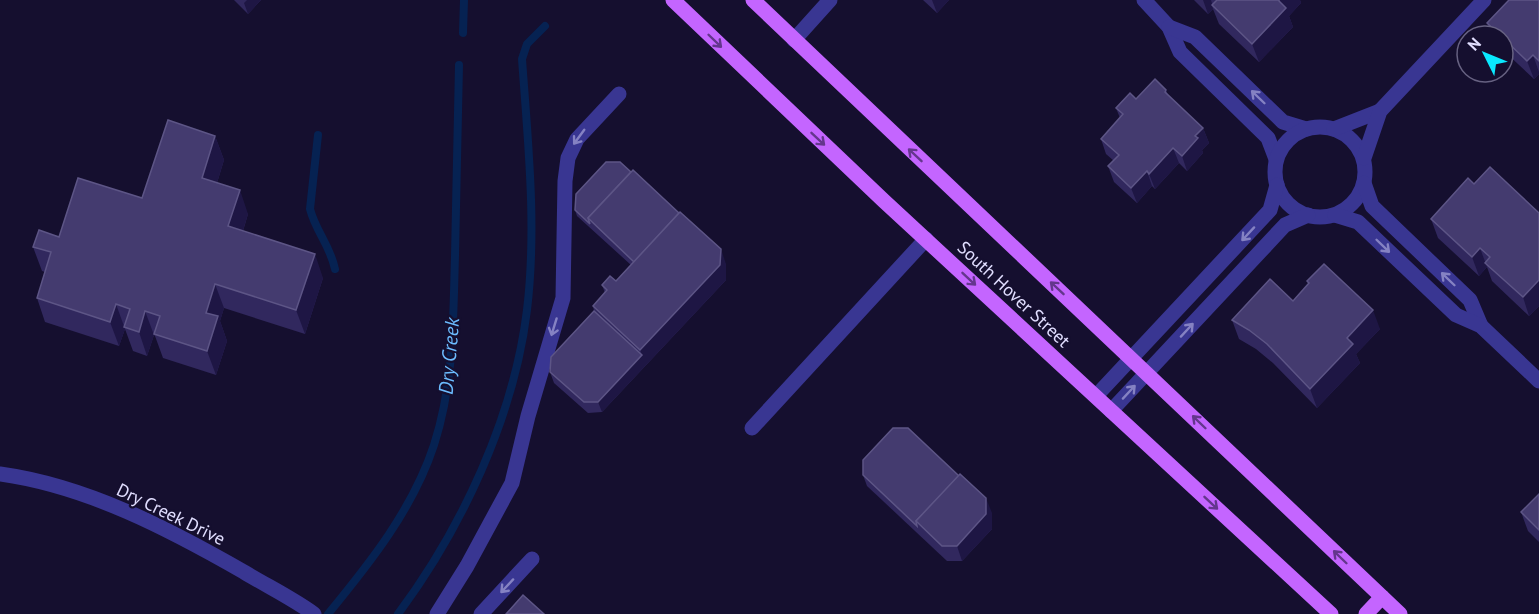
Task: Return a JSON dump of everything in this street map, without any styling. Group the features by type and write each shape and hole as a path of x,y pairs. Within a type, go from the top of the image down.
{"main road":[{"name":"South Hover Street","path":"673,0 926,239 1331,614"},
{"name":"South Hover Street","path":"753,0 1400,614"},
{"path":"1366,614 1382,597"}],"street":[{"path":"794,40 830,0"},
{"path":"1144,0 1169,27 1180,52 1268,138 1276,159"},
{"path":"1364,158 1380,111 1484,0"},
{"path":"1169,27 1195,37 1283,122 1306,129"},
{"path":"437,614 494,520 515,473 528,416 563,298 565,182 568,158 577,139 619,94"},
{"path":"1334,129 1380,111"},
{"path":"1320,126 1334,129 1347,135 1357,145 1364,158 1366,172 1364,183 1355,202 1343,212 1328,217 1298,212 1286,202 1277,185 1276,159 1283,146 1293,135 1320,126"},
{"path":"1364,183 1372,206 1470,300 1481,326"},
{"path":"1096,396 1270,210 1277,185"},
{"path":"1111,411 1286,225 1308,215"},
{"path":"1335,215 1358,222 1456,315 1481,326 1539,381"},
{"path":"752,428 926,239"},
{"name":"Dry Creek Drive","path":"0,474 45,483 122,510 172,532 310,611"},
{"path":"481,614 532,559"}],"building":[{"path":"1217,0 1279,0 1286,8 1252,44 1212,5"},
{"path":"1509,0 1539,0 1539,61 1533,55 1527,61 1515,50 1515,24 1487,23"},
{"path":"1155,79 1166,90 1165,92 1203,128 1195,136 1198,138 1182,156 1173,148 1149,174 1147,171 1131,188 1108,166 1119,155 1101,139 1123,114 1116,108 1130,93 1136,99"},
{"path":"168,120 215,136 202,178 240,190 228,226 315,254 296,310 215,284 206,313 218,316 207,351 154,334 160,316 145,311 139,332 124,327 130,309 116,304 110,322 37,298 51,252 33,247 39,230 59,237 78,178 142,198"},
{"path":"606,162 620,162 631,172 588,218 590,224 575,210 576,194"},
{"path":"1490,167 1539,213 1539,280 1523,297 1485,263 1490,257 1480,248 1472,257 1431,219 1468,178 1474,184"},
{"path":"633,170 679,213 634,262 588,218"},
{"path":"680,212 721,249 720,265 640,350 593,306 607,290 602,285 610,276 616,281"},
{"path":"1324,264 1373,310 1347,338 1353,344 1310,389 1267,344 1232,320 1270,279 1293,301 1309,283 1307,281"},
{"path":"594,311 642,355 598,402 584,402 550,372 551,357"},
{"path":"893,428 908,428 959,476 916,521 917,526 863,475 863,460"},
{"path":"960,474 986,498 986,514 957,546 942,546 916,521"},
{"path":"1539,494 1539,530 1521,512"},
{"path":"523,595 544,614 506,614"}],"waterway":[{"name":"Dry Creek","path":"463,33 464,0"},
{"path":"398,614 421,581 464,508 482,470 510,391 520,350 530,279 529,153 522,59 527,44 545,26"},
{"name":"Dry Creek","path":"328,614 374,555 402,513 425,469 441,422 449,375 453,328 459,65"},
{"path":"318,135 310,209 335,269"}]}
